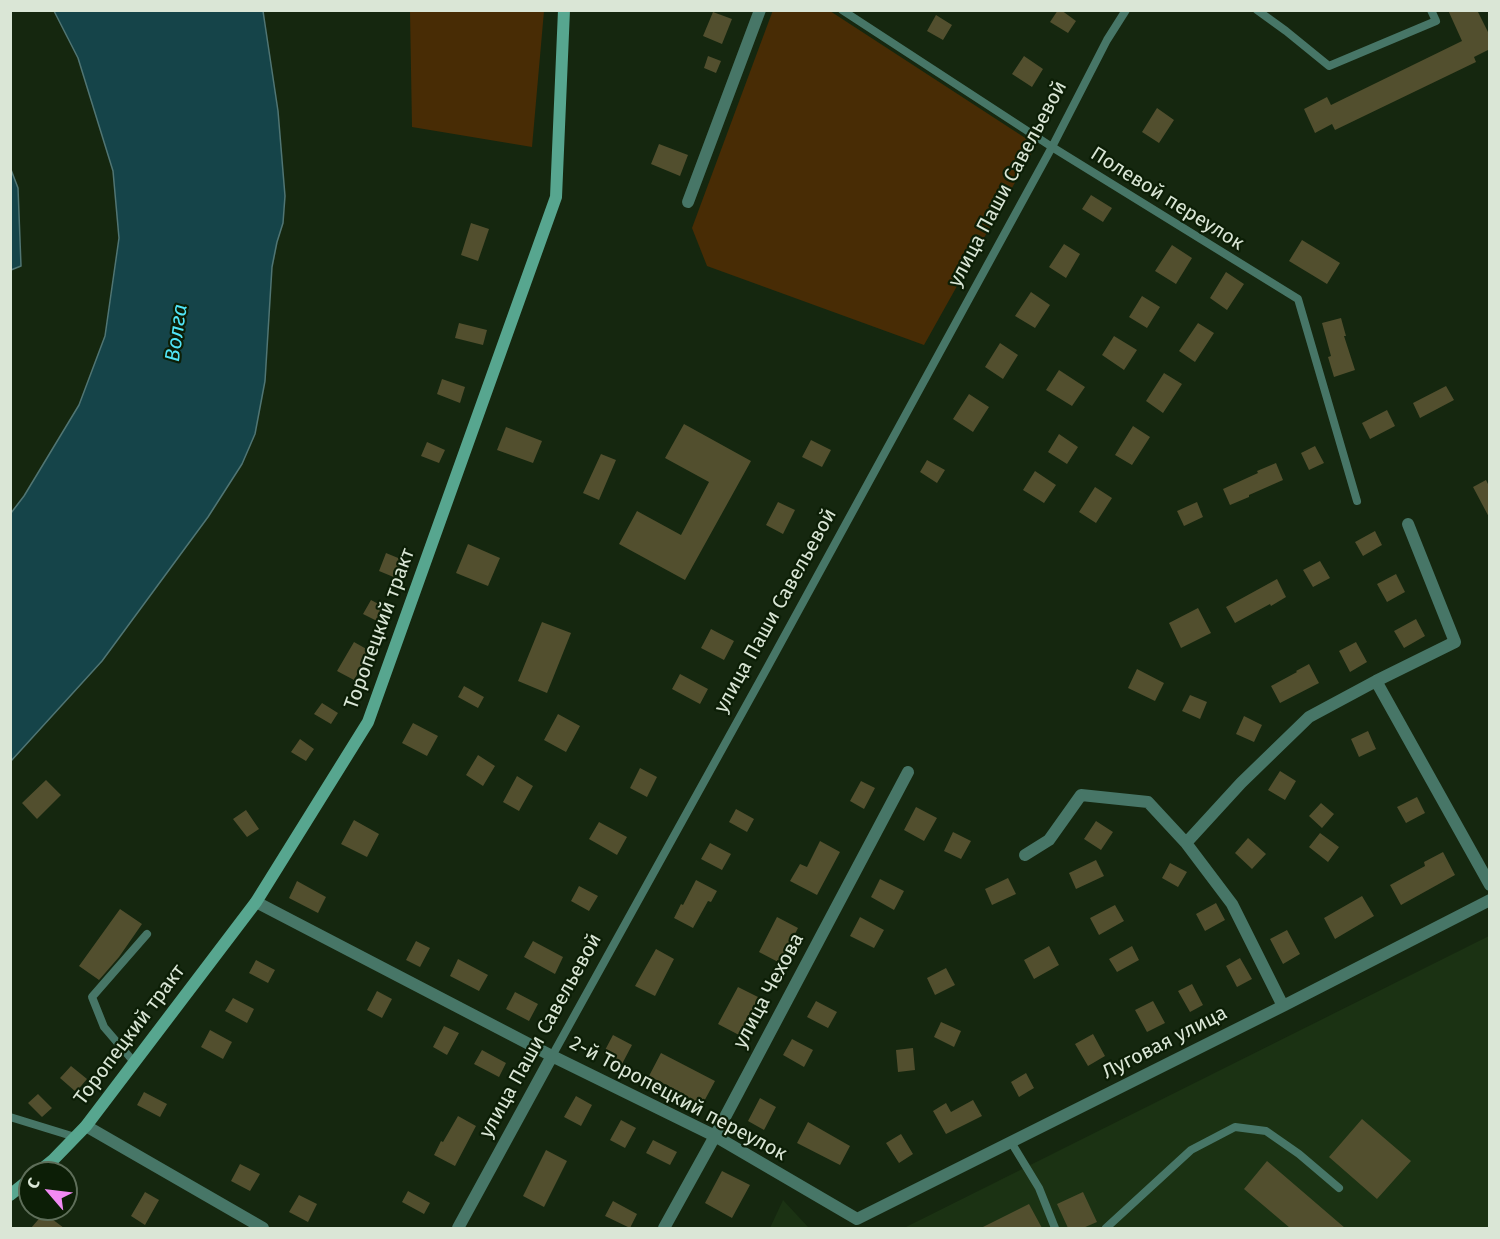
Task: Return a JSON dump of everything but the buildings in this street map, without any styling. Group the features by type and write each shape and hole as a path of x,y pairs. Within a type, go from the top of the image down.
{"main road":[{"name":"Торопецкий тракт","path":"52,1161 86,1126 256,902 368,722 556,197 564,10"}],"street":[{"path":"688,202 760,10"},
{"path":"1186,843 1241,783 1309,717 1455,642 1408,524"},
{"path":"1376,681 1490,885"},
{"name":"улица Чехова","path":"664,1228 908,772"},
{"path":"1025,855 1048,840 1081,795 1148,802 1186,843 1232,904 1283,1006"},
{"name":"Луговая улица","path":"857,1219 1490,900"},
{"name":"2-й Торопецкий переулок","path":"256,902 552,1056 715,1136 857,1219"},
{"name":"улица Паши Савельевой","path":"458,1228 552,1056"},
{"path":"86,1126 263,1228"}],"lane":[{"name":"Полевой переулок","path":"842,10 1052,147 1298,300 1357,501"},
{"name":"улица Паши Савельевой","path":"552,1056 762,678 1052,147 1107,40 1126,10"},
{"path":"1257,10 1329,66 1436,21 1431,10"},
{"path":"134,1062 104,1027 92,997 147,933"},
{"path":"10,1117 75,1137"},
{"path":"1106,1228 1191,1150 1235,1126 1266,1131 1299,1154 1339,1188"},
{"path":"1011,1142 1039,1188 1055,1228"}],"shaded area":[{"path":"773,10 830,11 1036,145 924,345 707,266 692,228"},
{"path":"410,11 544,11 532,147 412,127"},
{"path":"1489,936 1489,1228 904,1228"},
{"path":"783,1200 809,1228 770,1228"}],"water":[{"name":"Волга","path":"54,11 263,11 278,111 285,196 283,223 272,267 265,381 255,434 242,464 208,517 102,661 11,761 11,513 24,496 79,405 105,336 119,238 113,171 78,58"},
{"path":"10,167 18,188 21,266 11,270"}]}
